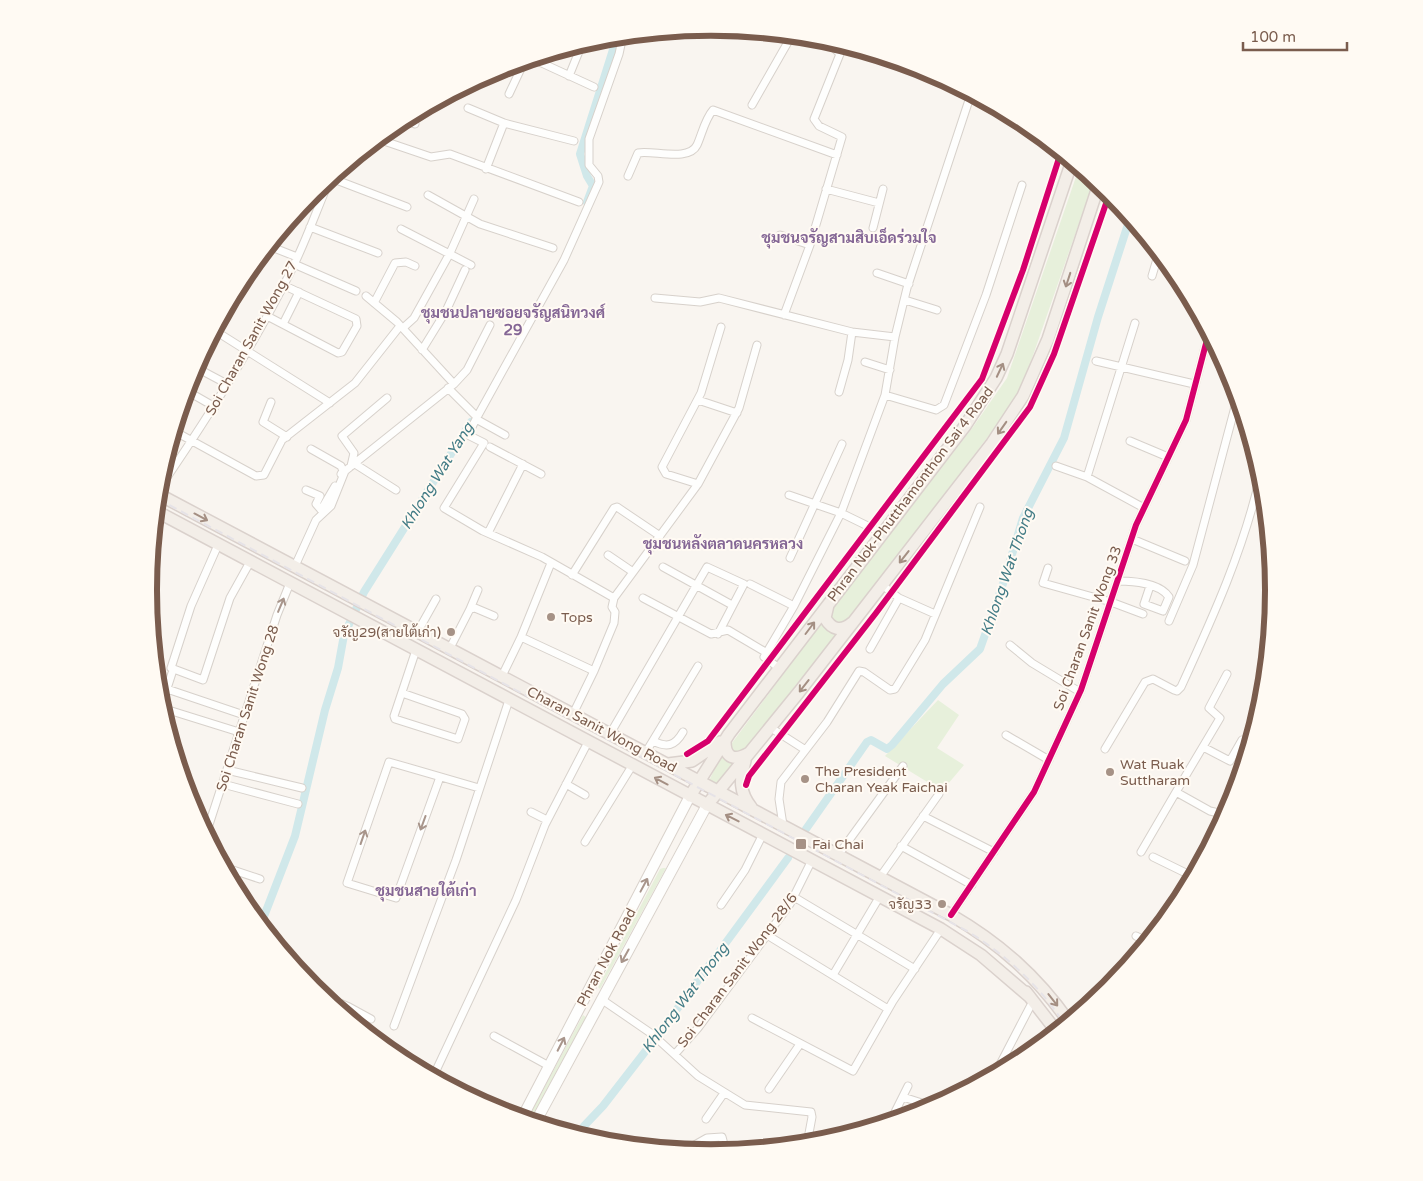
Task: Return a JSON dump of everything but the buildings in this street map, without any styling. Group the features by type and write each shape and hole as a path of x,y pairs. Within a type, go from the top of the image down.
{"main road":[{"path":"1051,222 1065,164"},
{"name":"Phran Nok-Phutthamonthon Sai 4 Road","path":"690,796 726,739 964,426 996,378 1016,328 1070,168"},
{"path":"707,805 771,728 854,622 992,443 1023,396 1048,339 1096,193"},
{"path":"1084,234 1100,196"},
{"name":"Charan Sanit Wong Road","path":"165,498 753,809 765,816 771,830 812,860 941,929 981,955 1031,999"},
{"name":"Charan Sanit Wong Road","path":"163,515 707,805 839,854 951,915 1003,949 1035,980 1065,1017"},
{"path":"830,602 825,618 829,624 834,628 845,629 854,622"},
{"path":"414,630 468,668"},
{"path":"402,643 468,668"},
{"name":"Charan Sanit Wong Road","path":"468,668 623,750"},
{"path":"726,739 726,753 732,758 749,755"},
{"path":"668,764 687,763 698,758 726,739"},
{"path":"631,765 642,763 642,750"},
{"path":"749,755 741,776 741,788 753,809"},
{"name":"Phran Nok Road","path":"525,1112 690,796"},
{"name":"Phran Nok Road","path":"538,1117 707,805"},
{"path":"765,816 758,817 754,823 771,830"},
{"name":"Charan Sanit Wong Road","path":"771,830 976,934 1035,980"},
{"name":"Charan Sanit Wong Road","path":"771,830 968,940 1001,964 1053,1027"}],"street":[{"path":"752,105 788,42"},
{"path":"541,474 468,435 564,260 598,185 598,176 589,166 589,139 620,54 621,44"},
{"path":"784,315 810,245 842,137 819,126 814,119 840,54 837,51"},
{"path":"569,76 579,53"},
{"path":"542,63 594,87"},
{"path":"509,94 520,71"},
{"path":"779,668 764,657 794,606 842,513 886,395 895,337 904,300 969,100"},
{"path":"468,108 504,123 574,141"},
{"path":"628,176 638,153 674,155 692,151 697,145 713,110 836,155"},
{"path":"486,169 504,123"},
{"path":"387,142 431,157 450,154 486,169 579,202"},
{"path":"338,182 407,207"},
{"path":"886,395 936,410 944,405 986,295 1022,185"},
{"path":"826,189 879,203"},
{"path":"873,228 883,189"},
{"path":"428,195 480,224 553,248"},
{"name":"Soi Charan Sanit Wong 27","path":"171,471 215,407 248,351 283,285 323,197"},
{"path":"180,434 259,476 264,475 282,440 355,384 401,327 414,318 450,254 474,200"},
{"path":"310,226 378,253"},
{"path":"401,229 450,254 468,268 446,311 422,350"},
{"path":"780,235 810,245"},
{"path":"275,249 356,291"},
{"path":"1152,276 1156,261"},
{"path":"374,303 395,263 406,262 415,266"},
{"path":"877,273 909,284"},
{"path":"267,316 340,353 357,326 356,319 283,285"},
{"path":"283,324 299,292"},
{"path":"366,296 401,327 422,350 477,418 505,435"},
{"path":"655,298 700,302 719,298 852,332 895,337"},
{"path":"904,300 937,310"},
{"path":"1087,477 1135,323"},
{"path":"322,511 331,506 345,471 451,386 467,370 490,326"},
{"path":"698,484 666,474 662,467 698,400 721,327"},
{"path":"838,392 848,360 852,332"},
{"path":"220,334 330,403"},
{"name":"Soi Charan Sanit Wong 33","path":"951,915 1034,792 1080,692 1144,508 1186,420 1207,341"},
{"path":"573,714 594,671 615,619 612,607 614,598 698,484 737,413 757,345"},
{"path":"1096,361 1194,384"},
{"path":"865,362 890,370"},
{"path":"202,371 227,384"},
{"path":"193,395 215,407"},
{"path":"353,465 354,453 342,436 387,398"},
{"path":"698,400 737,413"},
{"path":"258,427 271,402"},
{"path":"1169,621 1193,565 1235,408"},
{"path":"262,420 286,437"},
{"path":"1130,441 1168,457"},
{"path":"790,558 816,505 842,444"},
{"path":"487,445 444,508 488,533 551,563 614,598"},
{"path":"295,566 343,468 311,448"},
{"path":"488,533 522,464"},
{"path":"353,465 396,490"},
{"path":"1056,466 1087,477 1144,508"},
{"path":"306,490 320,496 316,504 322,511"},
{"path":"1105,748 1144,682 1153,679 1177,691 1181,687 1226,588 1257,494"},
{"path":"789,495 842,513 882,533"},
{"path":"572,575 614,508 617,507 660,536"},
{"path":"721,905 771,830 779,788 804,749 826,722 859,671 864,672 890,690 895,689 925,640 980,507"},
{"path":"1132,539 1185,561"},
{"path":"218,544 193,599 171,668 202,680 230,598 250,562"},
{"path":"608,555 633,572"},
{"path":"502,676 521,637 551,563"},
{"path":"663,567 732,605"},
{"path":"610,734 707,567 744,584 718,634"},
{"path":"1048,568 1043,583 1111,602 1143,614"},
{"path":"1118,581 1135,580 1150,586"},
{"name":"Soi Charan Sanit Wong 28","path":"208,824 223,784 277,615 290,583"},
{"path":"750,584 794,606"},
{"path":"882,585 899,598 935,614"},
{"path":"450,648 478,590"},
{"path":"643,598 711,634 718,634 728,630 767,653"},
{"path":"870,649 899,598"},
{"path":"414,630 436,599"},
{"path":"470,609 476,608 494,616"},
{"path":"521,637 594,671"},
{"path":"1010,646 1032,663 1080,692"},
{"path":"402,693 462,714 466,719 458,739 395,719 394,716 416,650"},
{"path":"642,750 653,741 698,666"},
{"path":"172,673 167,689 244,715"},
{"path":"1141,852 1220,718 1209,708 1227,674"},
{"path":"394,1026 456,860 509,700"},
{"path":"171,710 239,732"},
{"path":"771,728 804,749"},
{"path":"653,741 662,745 672,745 677,742 684,732"},
{"path":"1006,735 1049,760"},
{"path":"1203,747 1230,761 1242,740"},
{"path":"436,1071 512,909 547,820 588,742"},
{"path":"440,777 396,898 347,883 389,762 479,788"},
{"path":"585,842 631,765"},
{"path":"839,854 903,766"},
{"path":"227,770 302,788"},
{"path":"223,784 298,804"},
{"path":"566,784 585,795"},
{"path":"1176,792 1210,811 1219,813"},
{"path":"880,876 939,794"},
{"path":"531,812 547,820"},
{"path":"923,816 994,852"},
{"path":"901,846 972,885"},
{"path":"1154,857 1187,874"},
{"name":"Soi Charan Sanit Wong 28/6","path":"675,1054 698,1028 794,897 812,860"},
{"path":"233,870 260,879"},
{"path":"833,975 880,896"},
{"path":"794,897 914,969"},
{"path":"752,1018 853,1071 888,1009 941,929"},
{"path":"767,935 888,1009"},
{"path":"1136,936 1142,939"},
{"path":"601,999 652,1034 698,1076 745,1105 811,1112 809,1136"},
{"path":"1000,1063 1031,999"},
{"path":"344,1005 371,1019"},
{"path":"494,1036 549,1066"},
{"path":"769,1089 800,1044"},
{"path":"894,1113 908,1086"},
{"path":"706,1119 724,1093"},
{"path":"903,1097 923,1103"},
{"path":"695,1145 707,1138 722,1137 724,1145"}],"green space":[{"path":"1077,174 1091,188 1022,387 1006,413 846,623 835,624 830,616 831,611 973,427 1007,378"},
{"path":"823,621 838,633 744,750 734,755 729,747"},
{"path":"938,700 959,715 937,748 964,765 942,791 885,756"},
{"path":"721,755 735,763 719,784 715,785 709,781"},
{"path":"666,868 600,989 598,987 660,869"},
{"path":"583,1015 587,1018 534,1115 530,1114"}],"waterway":[{"name":"Khlong Wat Yang","path":"587,202 593,186 587,176 580,154 614,45"},
{"name":"Khlong Wat Thong","path":"806,829 867,742 871,740 887,749 892,745 943,684 980,649 1004,581 1023,518 1064,438 1098,317 1128,225"},
{"name":"Khlong Wat Yang","path":"264,916 295,836 325,710 338,668 344,635 364,592 471,422"},
{"name":"Khlong Wat Thong","path":"582,1129 603,1106 658,1035 788,858"}],"railway":[{"path":"165,503 967,931 995,950 1021,972 1045,998 1061,1020"}],"cycle path":[{"path":"687,754 708,741 982,379 1023,270 1059,159"},
{"path":"746,785 749,776 876,613 1030,407 1054,354 1106,203"},
{"path":"951,915 1034,792 1081,690 1136,525 1186,420 1207,341"}],"place":[{"name":"Tops","path":"551,617"},
{"name":"จรัญ29(สายใต้เก่า)","path":"451,632"},
{"name":"Wat Ruak Suttharam","path":"1110,772"},
{"name":"The President Charan Yeak Faichai","path":"805,779"},
{"name":"Fai Chai","path":"801,844"},
{"name":"จรัญ33","path":"942,904"}],"district":[{"name":"ชุมชนจรัญสามสิบเอ็ดร่วมใจ","path":"849,238"},
{"name":"ชุมชนปลายซอยจรัญสนิทวงศ์ 29","path":"513,322"},
{"name":"ชุมชนหลังตลาดนครหลวง","path":"723,544"},
{"name":"ชุมชนสายใต้เก่า","path":"426,891"}]}
